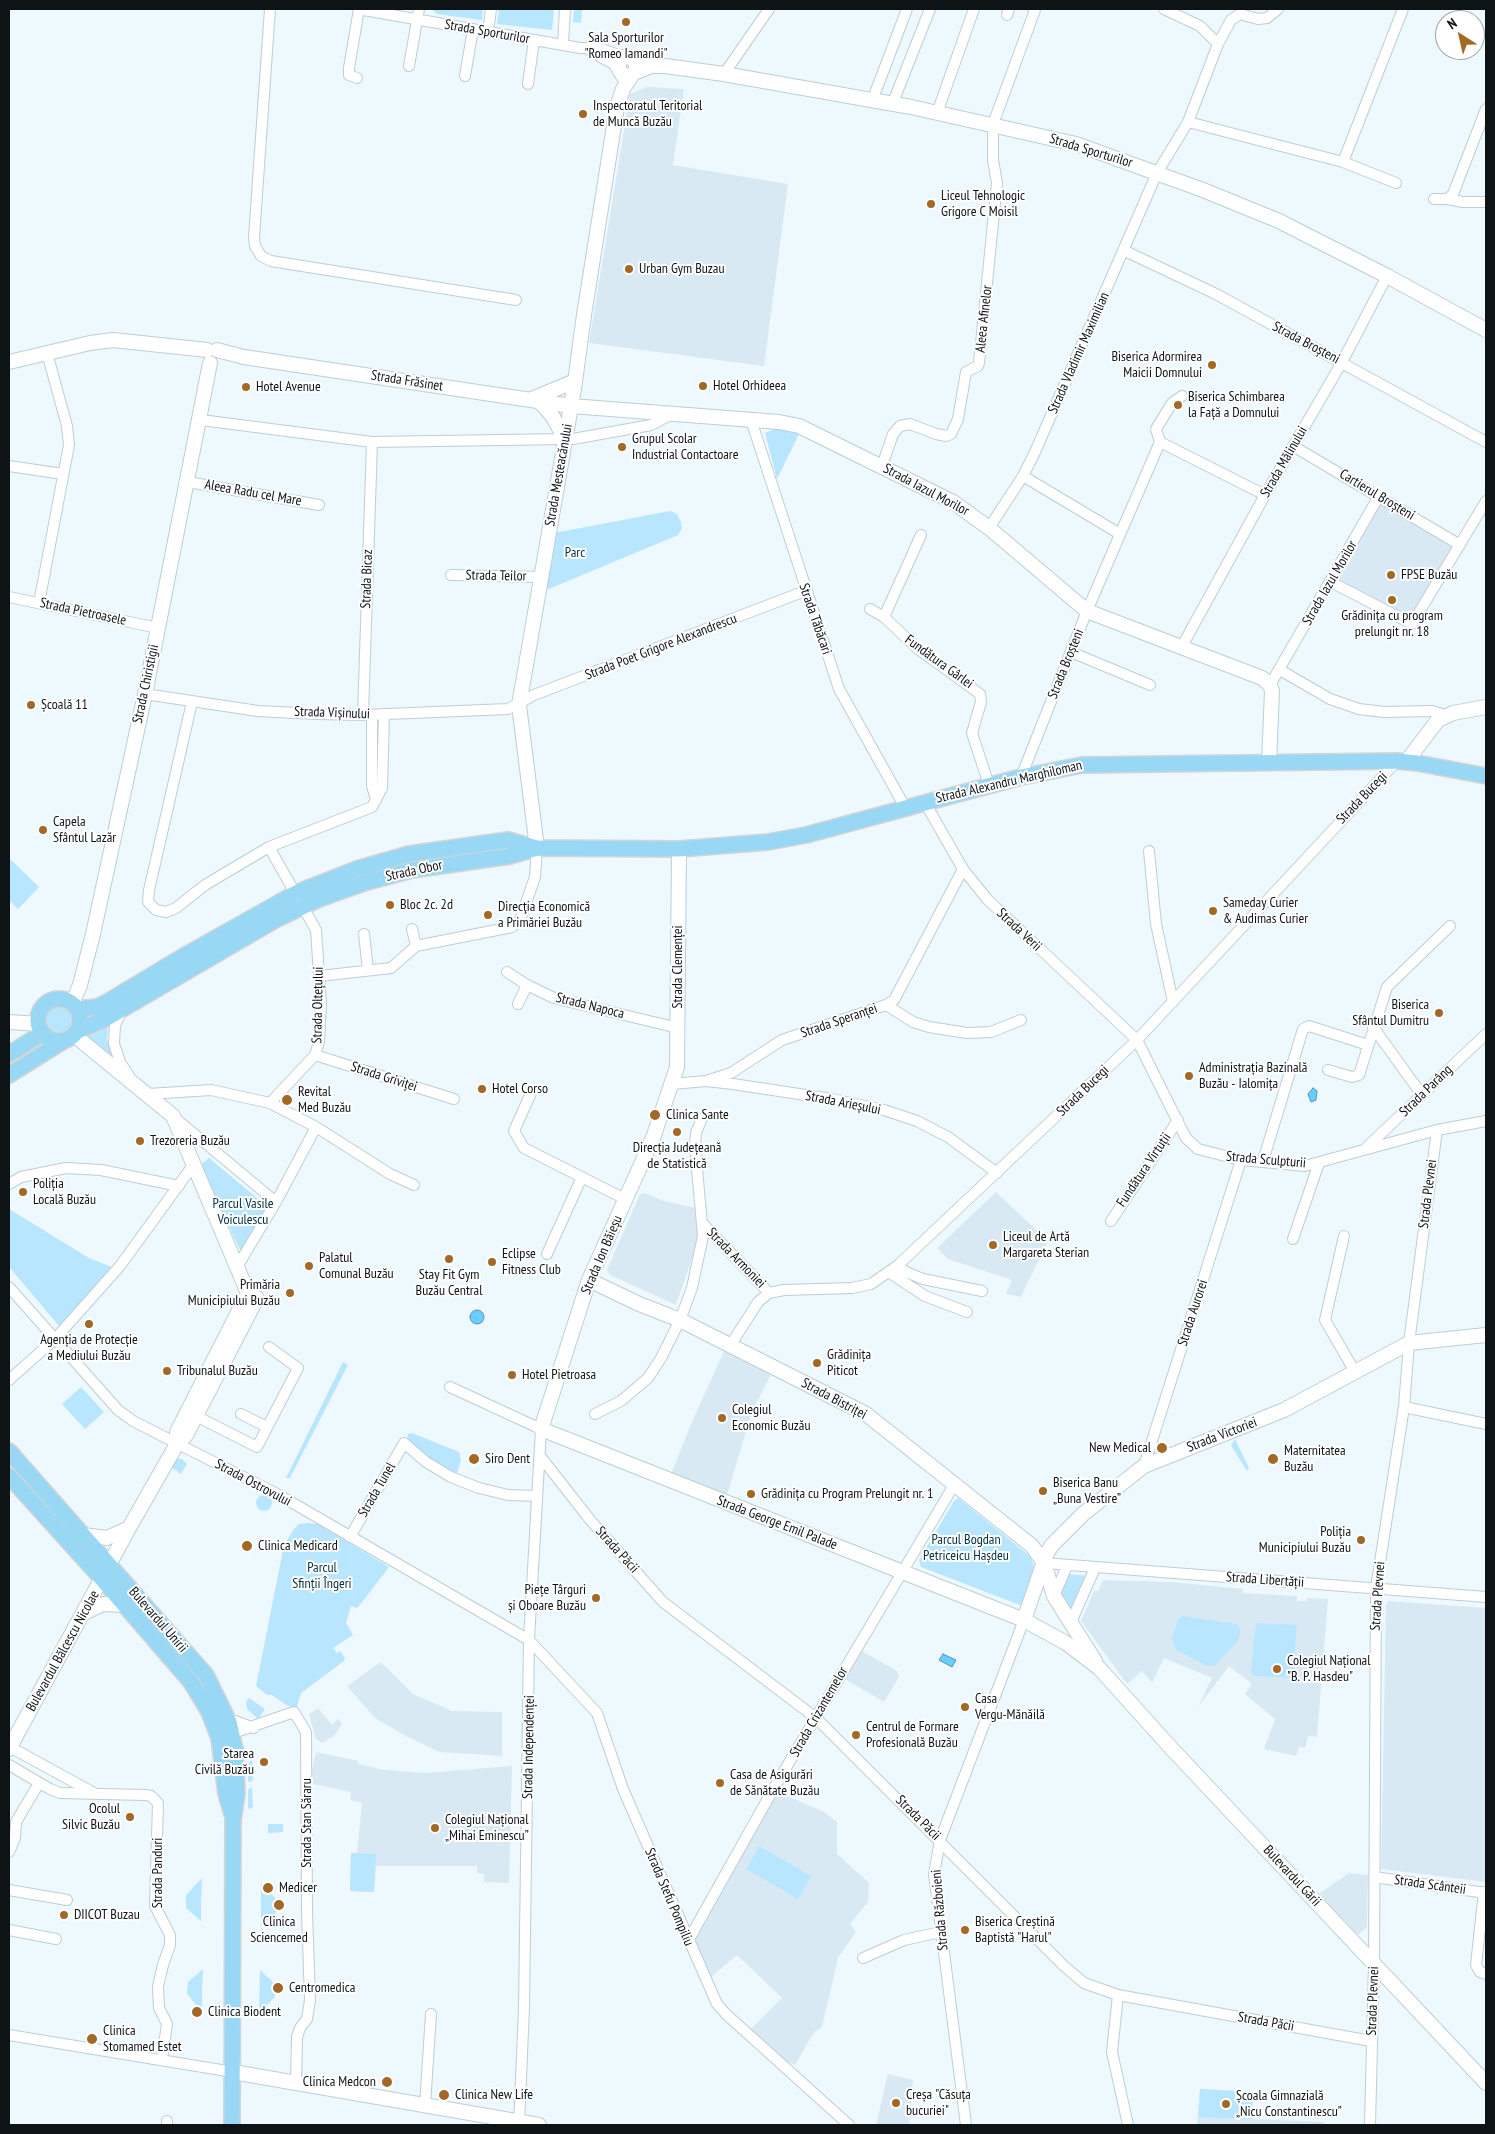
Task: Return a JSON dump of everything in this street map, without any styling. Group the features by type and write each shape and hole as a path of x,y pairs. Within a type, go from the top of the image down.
{"main road":[{"name":"Strada Alexandru Marghiloman","path":"536,848 679,849 787,839 1020,777 1082,765 1106,763 1402,762 1486,776"},
{"name":"Strada Obor","path":"75,1007 97,1007 110,1001 189,953 357,869 409,854 508,840 536,848"},
{"name":"Strada Obor","path":"9,1075 72,1035 123,1009 277,918 300,899"},
{"path":"61,999 75,1007 80,1020 72,1035 52,1040 41,1029 39,1014 50,1002 61,999"},
{"path":"9,1054 41,1029"},
{"name":"Bulevardul Unirii","path":"9,1451 206,1675 228,1726 237,1768 234,1820 232,2125"},
{"name":"Bulevardul Unirii","path":"9,1476 191,1682 204,1704 228,1726"},
{"path":"204,1704 228,1726"}],"street":[{"path":"270,9 254,237 255,246 261,256 271,261 516,300"},
{"path":"357,78 349,75 349,68 358,9"},
{"name":"Strada Sporturilor","path":"358,9 587,49 608,50 622,63 652,61 665,66"},
{"path":"409,66 419,9"},
{"path":"488,32 491,9"},
{"path":"563,44 565,9"},
{"path":"724,74 769,9"},
{"path":"872,101 907,9"},
{"path":"892,105 930,9"},
{"path":"937,113 974,9"},
{"path":"993,124 1035,10 1033,9"},
{"path":"1164,9 1200,26 1218,44"},
{"name":"Strada Vladimir Maximilian","path":"989,528 1023,476 1095,318 1157,173 1188,122 1218,44 1236,15 1244,14 1258,19 1267,18 1278,9"},
{"path":"1343,162 1403,9"},
{"path":"465,76 473,29"},
{"path":"528,84 534,40"},
{"path":"622,63 637,66 633,74"},
{"name":"Strada Mesteacănului","path":"536,848 519,705 541,577 569,439 571,406 618,103 622,63"},
{"name":"Strada Sporturilor","path":"633,74 651,66 665,66 724,74 993,124 1076,144 1157,173 1279,221 1387,276 1486,330"},
{"name":"Strada Mesteacănului","path":"618,103 633,74"},
{"path":"1447,199 1453,194 1459,181 1486,109"},
{"path":"1188,122 1343,162 1396,183"},
{"name":"Aleea Afinelor","path":"882,466 893,434 900,426 910,424 936,434 946,436 951,434 958,419 966,372 978,366 979,363 997,183 993,160 993,124"},
{"path":"1434,199 1486,202"},
{"name":"Strada Broșteni","path":"1123,250 1216,294 1486,442"},
{"name":"Strada Mălinului","path":"1180,648 1342,362 1387,276"},
{"path":"9,362 113,340 170,346 211,357"},
{"path":"39,603 69,445 67,426 47,353"},
{"name":"Strada Frăsinet","path":"211,357 244,357 571,406"},
{"name":"Strada Chiristigii","path":"75,1007 145,694 201,420 211,357"},
{"path":"569,439 553,417 535,400 575,381"},
{"name":"Strada Broșteni","path":"1020,777 1087,611 1160,442 1156,429 1172,403 1182,396"},
{"name":"Strada Iazul Morilor","path":"571,406 751,420 799,426 953,502 989,528 1087,611 1180,648 1250,672 1270,685 1379,496"},
{"path":"201,420 372,442 569,439 651,425 673,414"},
{"name":"Strada Tăbăcari","path":"751,420 838,689 905,807"},
{"name":"Strada Bicaz","path":"368,715 372,442"},
{"path":"1160,442 1265,495"},
{"name":"Cartierul Broșteni","path":"1293,446 1460,545"},
{"path":"9,466 63,474"},
{"path":"1023,476 1120,534"},
{"name":"Aleea Radu cel Mare","path":"188,482 319,505"},
{"path":"1331,582 1412,624 1486,501"},
{"path":"884,618 920,535"},
{"name":"Strada Teilor","path":"451,575 541,577"},
{"name":"Strada Poet Grigore Alexandrescu","path":"519,705 534,695 805,591"},
{"name":"Strada Pietroasele","path":"9,597 158,628"},
{"name":"Fundătura Gârlei","path":"870,609 884,618 918,649 980,694 981,702 972,733 989,785"},
{"path":"1071,652 1150,685"},
{"path":"1280,670 1330,699 1359,709 1384,712 1432,711 1445,716"},
{"path":"1269,763 1270,685"},
{"name":"Strada Vișinului","path":"145,694 258,711 368,715 508,709 519,705"},
{"path":"192,702 149,890 148,902 156,910 166,912 176,908 205,885 269,847 367,810 376,800 382,788 384,714"},
{"path":"1402,762 1433,724 1445,716 1486,707"},
{"path":"368,715 372,786 376,800"},
{"name":"Strada Bucegi","path":"769,1293 784,1290 852,1288 871,1284 894,1269 1137,1040 1266,899 1402,762"},
{"name":"Strada Verii","path":"924,801 963,869 987,899 1137,1040"},
{"path":"269,847 300,899"},
{"path":"320,976 391,968 416,946 434,941 504,930 516,924 520,920 535,877 536,848"},
{"name":"Strada Clemenței","path":"672,1084 678,1056 679,849"},
{"path":"1149,851 1156,924 1173,1002"},
{"name":"Strada Speranței","path":"706,1081 731,1073 782,1040 886,1005 894,1000 963,869"},
{"name":"Strada Oltețului","path":"270,1103 315,1055 319,1042 320,976 316,930 300,899"},
{"path":"1328,1070 1357,1077 1388,985 1450,926"},
{"path":"412,929 416,946"},
{"path":"364,934 368,970"},
{"name":"Strada Napoca","path":"507,972 527,986 554,998 678,1028"},
{"path":"518,1004 527,986"},
{"path":"886,1005 913,1022 929,1027 967,1033 991,1032 1021,1020"},
{"path":"123,1009 115,1025 114,1044 120,1062 130,1079"},
{"path":"9,1022 41,1029"},
{"path":"1263,1161 1303,1029 1309,1026 1368,1045"},
{"path":"1373,1027 1422,1094"},
{"name":"Strada Parâng","path":"1366,1148 1486,1034"},
{"path":"72,1035 130,1079 276,1202"},
{"name":"Strada Sculpturii","path":"1137,1040 1192,1146 1204,1152 1241,1160 1305,1166 1437,1130 1486,1121"},
{"name":"Strada Griviței","path":"315,1055 454,1099"},
{"name":"Strada Arieșului","path":"672,1084 706,1081 832,1099 884,1110 917,1121 948,1137 996,1173"},
{"name":"Strada Ion Băieșu","path":"541,1429 589,1280 653,1138 672,1084"},
{"path":"148,1094 211,1090 270,1103 316,1127 382,1169 414,1185"},
{"path":"531,1093 514,1132 524,1148 625,1199"},
{"path":"173,1116 237,1267 253,1295"},
{"name":"Strada Armoniei","path":"595,1414 621,1401 648,1378 662,1358 680,1320 692,1288 703,1224 695,1146 696,1133 702,1118"},
{"name":"Fundătura Virtuții","path":"1111,1221 1178,1120"},
{"path":"237,1267 276,1202 316,1127"},
{"name":"Strada Plevnei","path":"1370,2125 1374,1963 1376,1588 1404,1407 1409,1343 1437,1130"},
{"name":"Strada Aurorei","path":"1144,1466 1241,1160"},
{"path":"1293,1238 1319,1163"},
{"path":"9,1380 55,1339 120,1266 194,1164"},
{"path":"9,1184 22,1177 66,1168 102,1170 179,1186"},
{"path":"547,1254 582,1177"},
{"name":"Strada Armoniei","path":"703,1224 769,1293"},
{"path":"1344,1236 1325,1320 1354,1372"},
{"path":"894,1269 923,1279 982,1291"},
{"path":"894,1269 925,1296 967,1312"},
{"name":"Strada Bistriței","path":"589,1280 639,1304 680,1320 866,1414 1032,1546 1044,1563 1054,1596 1099,1668"},
{"name":"Strada Ostrovului","path":"9,1287 118,1410 133,1422 279,1496 529,1640"},
{"path":"730,1346 758,1302 769,1293"},
{"path":"177,1444 186,1435 196,1416 253,1295"},
{"path":"177,1444 177,1432 253,1295"},
{"name":"Strada Victoriei","path":"1024,1620 1049,1549 1059,1535 1082,1514 1144,1466 1284,1410 1409,1343 1486,1335"},
{"path":"196,1416 257,1447 298,1368 269,1347"},
{"name":"Strada George Emil Palade","path":"450,1387 541,1429 1024,1620 1066,1642 1099,1668"},
{"path":"1404,1407 1486,1424"},
{"path":"241,1414 267,1427"},
{"name":"Strada Independenței","path":"519,2124 524,2008 529,1640 541,1429"},
{"name":"Strada Tunel","path":"350,1537 404,1442 426,1462 465,1483 508,1495 537,1496"},
{"name":"Bulevardul Bălcescu Nicolae","path":"9,1748 110,1565 128,1528 177,1444"},
{"name":"Strada Păcii","path":"540,1456 590,1521 663,1602 816,1718 1084,1983 1118,1995 1371,2041"},
{"name":"Strada Crizantemelor","path":"688,1941 816,1718 954,1485"},
{"path":"84,1535 107,1538 128,1528"},
{"name":"Strada Libertății","path":"1044,1563 1486,1597"},
{"path":"1054,1596 1067,1566"},
{"path":"1071,1622 1095,1568"},
{"path":"84,1613 103,1604 125,1606"},
{"name":"Strada Războieni","path":"966,2125 934,1874 940,1840 1024,1620"},
{"name":"Strada Stefu Pompiliu","path":"529,1640 597,1713 623,1789 688,1941 721,2009 849,2125"},
{"name":"Bulevardul Gării","path":"1099,1668 1172,1749 1486,2083"},
{"name":"Strada Stan Săraru","path":"228,1726 254,1728 294,1712 306,1732 307,1912 310,2000 307,2019 300,2028 297,2037 296,2084"},
{"name":"Strada Panduri","path":"9,1748 97,1795"},
{"name":"Strada Panduri","path":"9,1765 38,1783 60,1793 146,1795 152,1796 158,1804 155,1906 170,1935 170,1945 162,1965 158,1986 159,2008 167,2024 162,2059"},
{"path":"9,1852 14,1838 16,1822 38,1783"},
{"name":"Strada Scânteii","path":"1374,1877 1485,1892"},
{"path":"9,1890 67,1900"},
{"path":"1485,1892 1476,1965 1480,1972 1486,1974"},
{"path":"9,1930 56,1939"},
{"path":"863,1958 904,1940 941,1932"},
{"path":"1118,1995 1112,2052 1128,2125"},
{"path":"425,2105 431,2014"},
{"path":"9,2035 162,2059 296,2084 425,2105 519,2124 539,2125"}],"shaded area":[{"path":"647,87 684,89 673,165 788,184 764,366 589,343 630,94"},
{"path":"1379,496 1460,545 1412,624 1331,582"},
{"name":"Liceul de Artă Margareta Sterian","path":"996,1192 1048,1241 1021,1297 1006,1294 1012,1280 948,1259 937,1248"},
{"path":"645,1193 664,1201 695,1208 698,1241 676,1305 610,1275 607,1270 640,1194"},
{"name":"Colegiul Economic Buzău","path":"725,1349 772,1372 752,1412 726,1498 671,1474"},
{"name":"Colegiul Național \"B. P. Hasdeu\"","path":"1103,1580 1171,1582 1243,1589 1243,1593 1297,1596 1297,1601 1307,1601 1307,1598 1328,1599 1317,1737 1308,1736 1305,1748 1299,1747 1296,1756 1264,1749 1275,1719 1245,1694 1252,1684 1229,1666 1198,1707 1212,1678 1164,1658 1152,1683 1142,1671 1127,1684 1081,1621 1094,1591 1098,1591"},
{"path":"1388,1601 1486,1608 1486,1882 1381,1869 1386,1604"},
{"path":"860,1650 897,1671 899,1677 884,1702 843,1678"},
{"path":"381,1662 413,1694 452,1711 502,1712 502,1756 439,1752 375,1718 347,1686"},
{"path":"318,1708 332,1725 338,1719 342,1724 334,1736 322,1743 316,1739 309,1714"},
{"name":"Colegiul Național „Mihai Eminescu”","path":"316,1752 359,1761 358,1764 384,1770 425,1773 512,1766 509,1883 484,1882 484,1874 477,1873 477,1866 376,1866 374,1892 350,1891 351,1853 357,1853 362,1803 350,1800 351,1792 309,1783"},
{"path":"778,1792 824,1812 837,1822 837,1854 869,1883 868,1902 850,1924 856,1932 838,1958 822,2027 814,2032 795,2065 780,2058 750,2030 782,1998 737,1955 710,1978 693,1942"},
{"path":"1349,1873 1368,1875 1367,1927 1359,1934 1319,1894"},
{"name":"Creșa \"Căsuța bucuriei\"","path":"888,2074 913,2080 909,2125 876,2125"},
{"name":"Școala Gimnazială „Nicu Constantinescu”","path":"1200,2089 1253,2092 1252,2119 1324,2122 1325,2125 1197,2125"}],"green space":[{"path":"432,9 483,9 482,20 437,14"},
{"path":"499,9 554,9 552,30 497,24"},
{"path":"574,9 582,9 581,23 573,22"},
{"path":"778,428 790,429 799,434 777,479 765,433"},
{"name":"Parc","path":"670,511 677,514 681,522 682,528 678,535 544,591 554,533"},
{"path":"9,858 39,887 18,909 9,900"},
{"path":"60,1003 67,1004 72,1008 76,1013 76,1027 72,1032 67,1036 60,1037 53,1036 48,1032 44,1027 43,1020 44,1013 48,1008 53,1004"},
{"path":"108,1026 107,1040 114,1060 84,1038 84,1033"},
{"name":"Parcul Vasile Voiculescu","path":"209,1158 269,1208 241,1252 200,1165"},
{"path":"9,1209 89,1258 112,1267 60,1327 9,1267"},
{"path":"343,1362 348,1365 290,1478 286,1478"},
{"path":"81,1387 104,1412 85,1429 62,1404"},
{"path":"412,1433 459,1452 461,1460 456,1475 428,1458 407,1440 408,1434"},
{"path":"1235,1439 1249,1468 1247,1471 1231,1445"},
{"path":"177,1459 182,1459 187,1464 181,1474 171,1467"},
{"path":"261,1495 267,1495 272,1500 270,1509 261,1511 256,1506 256,1500"},
{"name":"Parcul Bogdan Petriceicu Hașdeu","path":"958,1498 1031,1557 1034,1567 1023,1603 1020,1605 921,1567 919,1560 954,1501"},
{"name":"Parcul Sfinții Îngeri","path":"299,1524 318,1524 389,1567 357,1608 351,1606 346,1623 353,1635 333,1648 337,1653 340,1651 345,1658 344,1661 301,1693 295,1708 286,1705 272,1695 267,1695 256,1686 284,1545"},
{"path":"1067,1574 1089,1576 1073,1611 1065,1601 1060,1590"},
{"path":"1183,1616 1236,1624 1239,1626 1240,1632 1238,1641 1215,1665 1207,1666 1176,1650 1172,1638 1178,1619"},
{"path":"1256,1623 1297,1625 1292,1678 1254,1676 1251,1672"},
{"path":"249,1698 265,1709 258,1719 247,1709 246,1702"},
{"path":"252,1760 253,1780 250,1782 248,1781 248,1763"},
{"path":"252,1787 253,1807 250,1809 248,1808 248,1790"},
{"path":"268,1824 283,1824 283,1832 268,1833"},
{"path":"759,1846 811,1876 798,1899 746,1869"},
{"path":"351,1853 376,1854 374,1892 350,1891"},
{"path":"202,1878 201,1921 186,1908 186,1895"},
{"path":"261,1883 277,1900 276,1912 261,1926"},
{"path":"203,1969 202,2012 187,1994 188,1982"},
{"path":"260,1970 275,1984 275,1997 259,2013"},
{"name":"Școala Gimnazială „Nicu Constantinescu”","path":"1200,2089 1253,2092 1252,2119 1198,2117"}],"water":[{"path":"1313,1088 1317,1091 1316,1100 1311,1102 1308,1094"},
{"path":"477,1310 482,1312 484,1317 482,1322 477,1324 472,1322 470,1317 472,1312"},
{"path":"943,1654 956,1660 952,1667 939,1660"}],"place":[{"name":"Sala Sporturilor \"Romeo Iamandi\"","path":"626,22"},
{"name":"Inspectoratul Teritorial de Muncă Buzău","path":"583,114"},
{"name":"Liceul Tehnologic Grigore C Moisil","path":"931,204"},
{"name":"Urban Gym Buzau","path":"629,269"},
{"name":"Biserica Adormirea Maicii Domnului","path":"1212,365"},
{"name":"Hotel Orhideea","path":"703,386"},
{"name":"Hotel Avenue","path":"246,387"},
{"name":"Biserica Schimbarea la Față a Domnului","path":"1178,405"},
{"name":"Grupul Scolar Industrial Contactoare","path":"622,447"},
{"name":"FPSE Buzău","path":"1391,575"},
{"name":"Grădinița cu program prelungit nr. 18","path":"1392,600"},
{"name":"Școală 11","path":"31,705"},
{"name":"Capela Sfântul Lazăr","path":"43,830"},
{"name":"Bloc 2c. 2d","path":"390,905"},
{"name":"Sameday Curier & Audimas Curier","path":"1213,911"},
{"name":"Direcţia Economică a Primăriei Buzău","path":"488,915"},
{"name":"Biserica Sfântul Dumitru","path":"1439,1013"},
{"name":"Administrația Bazinală Buzău - Ialomița","path":"1189,1076"},
{"name":"Hotel Corso","path":"482,1089"},
{"name":"Revital Med Buzău","path":"287,1100"},
{"name":"Clinica Sante","path":"655,1115"},
{"name":"Direcția Județeană de Statistică","path":"677,1132"},
{"name":"Trezoreria Buzău","path":"140,1141"},
{"name":"Poliția Locală Buzău","path":"23,1192"},
{"name":"Liceul de Artă Margareta Sterian","path":"993,1245"},
{"name":"Stay Fit Gym Buzău Central","path":"449,1259"},
{"name":"Eclipse Fitness Club","path":"492,1262"},
{"name":"Palatul Comunal Buzău","path":"309,1266"},
{"name":"Primăria Municipiului Buzău","path":"290,1293"},
{"name":"Agenția de Protecție a Mediului Buzău","path":"89,1324"},
{"name":"Grădinița Piticot","path":"817,1363"},
{"name":"Tribunalul Buzău","path":"167,1371"},
{"name":"Hotel Pietroasa","path":"512,1375"},
{"name":"Colegiul Economic Buzău","path":"722,1418"},
{"name":"New Medical","path":"1162,1448"},
{"name":"Siro Dent","path":"474,1459"},
{"name":"Maternitatea Buzău","path":"1273,1459"},
{"name":"Biserica Banu „Buna Vestire”","path":"1043,1491"},
{"name":"Grădinița cu Program Prelungit nr. 1","path":"751,1494"},
{"name":"Poliția Municipiului Buzău","path":"1361,1540"},
{"name":"Clinica Medicard","path":"247,1546"},
{"name":"Piețe Târguri și Oboare Buzău","path":"596,1598"},
{"name":"Colegiul Național \"B. P. Hasdeu\"","path":"1277,1669"},
{"name":"Casa Vergu-Mănăilă","path":"965,1707"},
{"name":"Centrul de Formare Profesională Buzău","path":"856,1735"},
{"name":"Starea Civilă Buzău","path":"264,1762"},
{"name":"Casa de Asigurări de Sănătate Buzău","path":"720,1783"},
{"name":"Ocolul Silvic Buzău","path":"130,1817"},
{"name":"Colegiul Național „Mihai Eminescu”","path":"435,1828"},
{"name":"Medicer","path":"268,1888"},
{"name":"Clinica Sciencemed","path":"279,1905"},
{"name":"DIICOT Buzau","path":"64,1915"},
{"name":"Biserica Creștină Baptistă \"Harul\"","path":"965,1930"},
{"name":"Centromedica","path":"278,1988"},
{"name":"Clinica Biodent","path":"197,2012"},
{"name":"Clinica Stomamed Estet","path":"92,2039"},
{"name":"Clinica Medcon","path":"387,2082"},
{"name":"Clinica New Life","path":"444,2095"},
{"name":"Creșa \"Căsuța bucuriei\"","path":"896,2103"},
{"name":"Școala Gimnazială „Nicu Constantinescu”","path":"1226,2104"}]}
